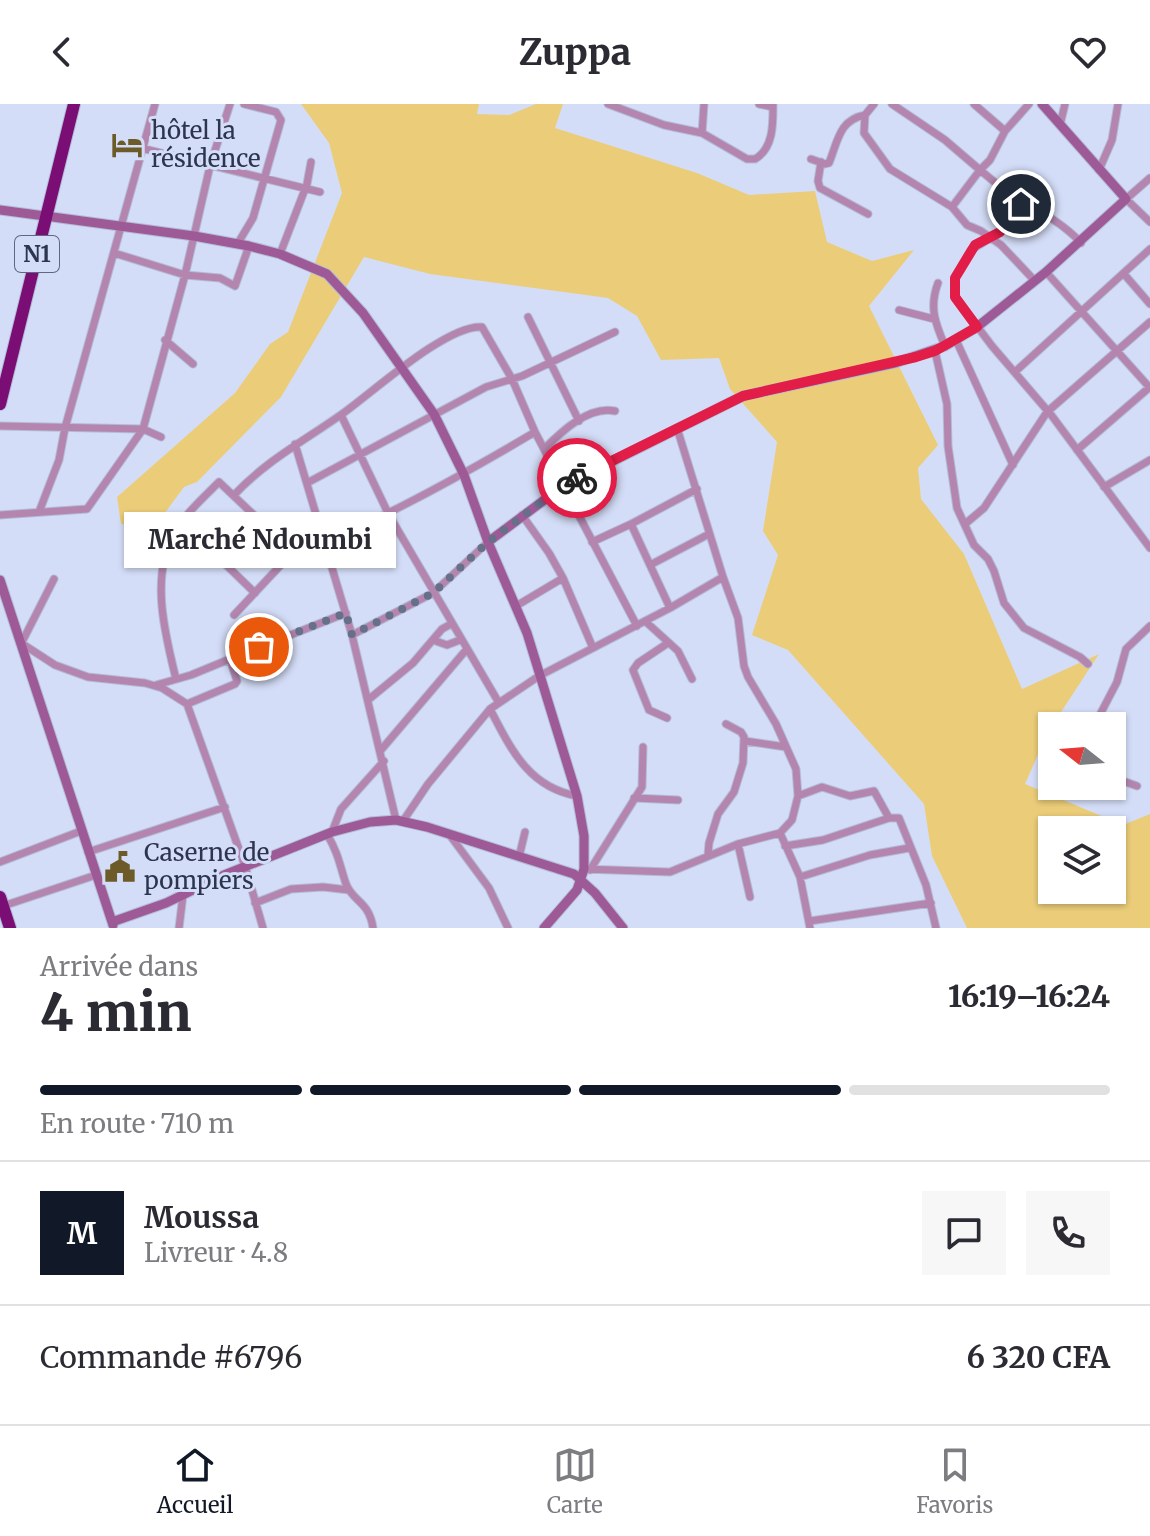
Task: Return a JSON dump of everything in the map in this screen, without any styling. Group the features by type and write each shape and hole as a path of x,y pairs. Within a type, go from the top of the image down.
{"highway":[{"name":"N1","path":"0,404 74,104"},
{"path":"2,901 10,928"}],"street":[{"path":"39,512 59,460 65,428 155,104"},
{"path":"0,515 87,509 143,429 185,275 210,166 230,104"},
{"path":"114,253 185,275 214,276 235,286 243,244 281,120 280,115 244,104"},
{"path":"608,104 627,107 664,125 702,133 747,159 755,159 765,150 770,138 773,106 759,104"},
{"path":"702,133 704,104"},
{"path":"874,104 865,115 864,133 890,169 952,207 967,225 991,238 1014,257 1035,281"},
{"path":"892,104 945,140 1021,204 1031,206 1081,243"},
{"path":"974,104 1005,131"},
{"path":"952,207 995,153 1005,131 1029,104"},
{"path":"1042,104 1099,170 1150,222"},
{"path":"1060,125 1065,104"},
{"path":"1099,170 1112,140 1118,104"},
{"path":"811,159 827,164 845,124 865,115"},
{"path":"141,148 320,192"},
{"path":"280,254 305,189 311,162"},
{"path":"821,162 820,188 868,214"},
{"path":"352,635 433,593 488,542 563,486 677,428 754,392 895,363 935,351 956,340 977,327 1081,243 1150,178"},
{"path":"1021,204 1000,232 971,250 954,284 955,297 1016,371 1150,548"},
{"path":"0,210 243,244 315,268 338,283 363,313 434,414 464,475 488,542 527,633 577,796 584,836 585,873 623,928"},
{"path":"1016,371 1150,249"},
{"path":"1046,272 1150,387 1077,450"},
{"path":"1124,274 1150,304"},
{"path":"938,283 933,299 934,319 945,346"},
{"path":"899,310 934,319"},
{"path":"528,317 579,421"},
{"path":"965,524 984,508 1047,412 1150,322"},
{"path":"234,495 271,459 341,415 449,337 476,326 485,330 512,379 535,432 637,626"},
{"path":"307,483 486,387 550,363 615,332"},
{"path":"165,340 193,364"},
{"path":"956,340 1013,465"},
{"path":"935,351 947,404 954,498 974,545 991,566 1004,603 1016,621 1088,664"},
{"path":"544,449 579,421 600,410 615,411"},
{"path":"341,415 389,515 499,703"},
{"path":"0,426 143,429 161,437"},
{"path":"0,580 113,925 245,866 330,833 370,822 400,820 519,857 585,873 670,872 738,844 780,833 792,820 798,796 796,769 748,677 738,618 677,428"},
{"path":"324,543 389,515 535,432"},
{"path":"295,444 346,613 400,820"},
{"path":"1104,487 1150,460"},
{"path":"176,679 165,637 162,592 166,551 182,522 219,482 293,552"},
{"path":"592,542 697,489"},
{"path":"522,515 563,578 593,648"},
{"path":"182,522 255,593"},
{"path":"631,524 670,608"},
{"path":"234,615 293,552 320,532"},
{"path":"650,565 709,534"},
{"path":"400,820 490,709 539,676 637,626 723,577"},
{"path":"516,606 563,578"},
{"path":"22,643 54,579"},
{"path":"154,685 346,613"},
{"path":"645,621 678,651 692,679"},
{"path":"368,700 413,663 442,629 451,624"},
{"path":"1101,712 1117,682 1126,649 1150,626"},
{"path":"433,640 447,645 460,640"},
{"path":"22,643 55,665 88,677 154,685 187,704 225,807 263,928"},
{"path":"667,718 649,710 633,670 638,663 668,643"},
{"path":"381,750 466,650"},
{"path":"187,704 236,683 230,659"},
{"path":"490,709 505,737 538,781 556,792 577,796"},
{"path":"708,855 718,814 734,792 741,772 745,741 741,732 726,724"},
{"path":"745,741 786,747"},
{"path":"544,928 577,890 643,784 643,747"},
{"path":"364,928 373,928 371,914 349,890 330,833 341,809 384,761"},
{"path":"1126,782 1137,786"},
{"path":"798,796 822,787 850,796 874,791 889,818"},
{"path":"634,798 678,800"},
{"path":"88,852 225,807"},
{"path":"785,846 823,840 895,817 901,821 931,903 936,928"},
{"path":"0,862 81,831"},
{"path":"519,857 525,832"},
{"path":"780,833 800,877 810,924 931,903"},
{"path":"449,834 489,888 508,928"},
{"path":"738,844 750,897"},
{"path":"800,877 870,855 909,848"},
{"path":"2,901 96,875"},
{"path":"255,903 291,889 323,887 349,890"},
{"path":"179,928 183,895"}],"shaded area":[{"path":"301,104 479,104 477,114 509,115 536,104 563,104 555,128 697,173 749,195 815,191 827,242 872,261 914,250 869,306 938,445 918,468 921,499 964,554 1022,689 1099,654 1061,712 1038,712 1038,755 1025,784 1038,789 1038,800 1063,800 1101,816 1038,816 1038,904 1126,904 1126,824 1150,814 1150,928 967,928 932,856 924,804 788,650 752,635 778,555 763,531 777,442 730,389 719,358 661,360 637,316 608,298 430,274 364,257 281,397 197,482 184,487 153,529 121,524 117,497 235,393 270,344 288,332 342,193 329,143"}],"way so far":[{"path":"259,647 346,613 352,635 419,602 522,515 577,478"}],"place":[{"name":"hôtel la résidence","path":"127,145"},
{"name":"Marché Ndoumbi","path":"259,647"},
{"name":"Caserne de pompiers","path":"120,867"}],"route":[{"path":"577,478 743,396 895,363 935,351 956,340 977,327 955,297 955,278 975,245 1000,232 1021,204"}]}
